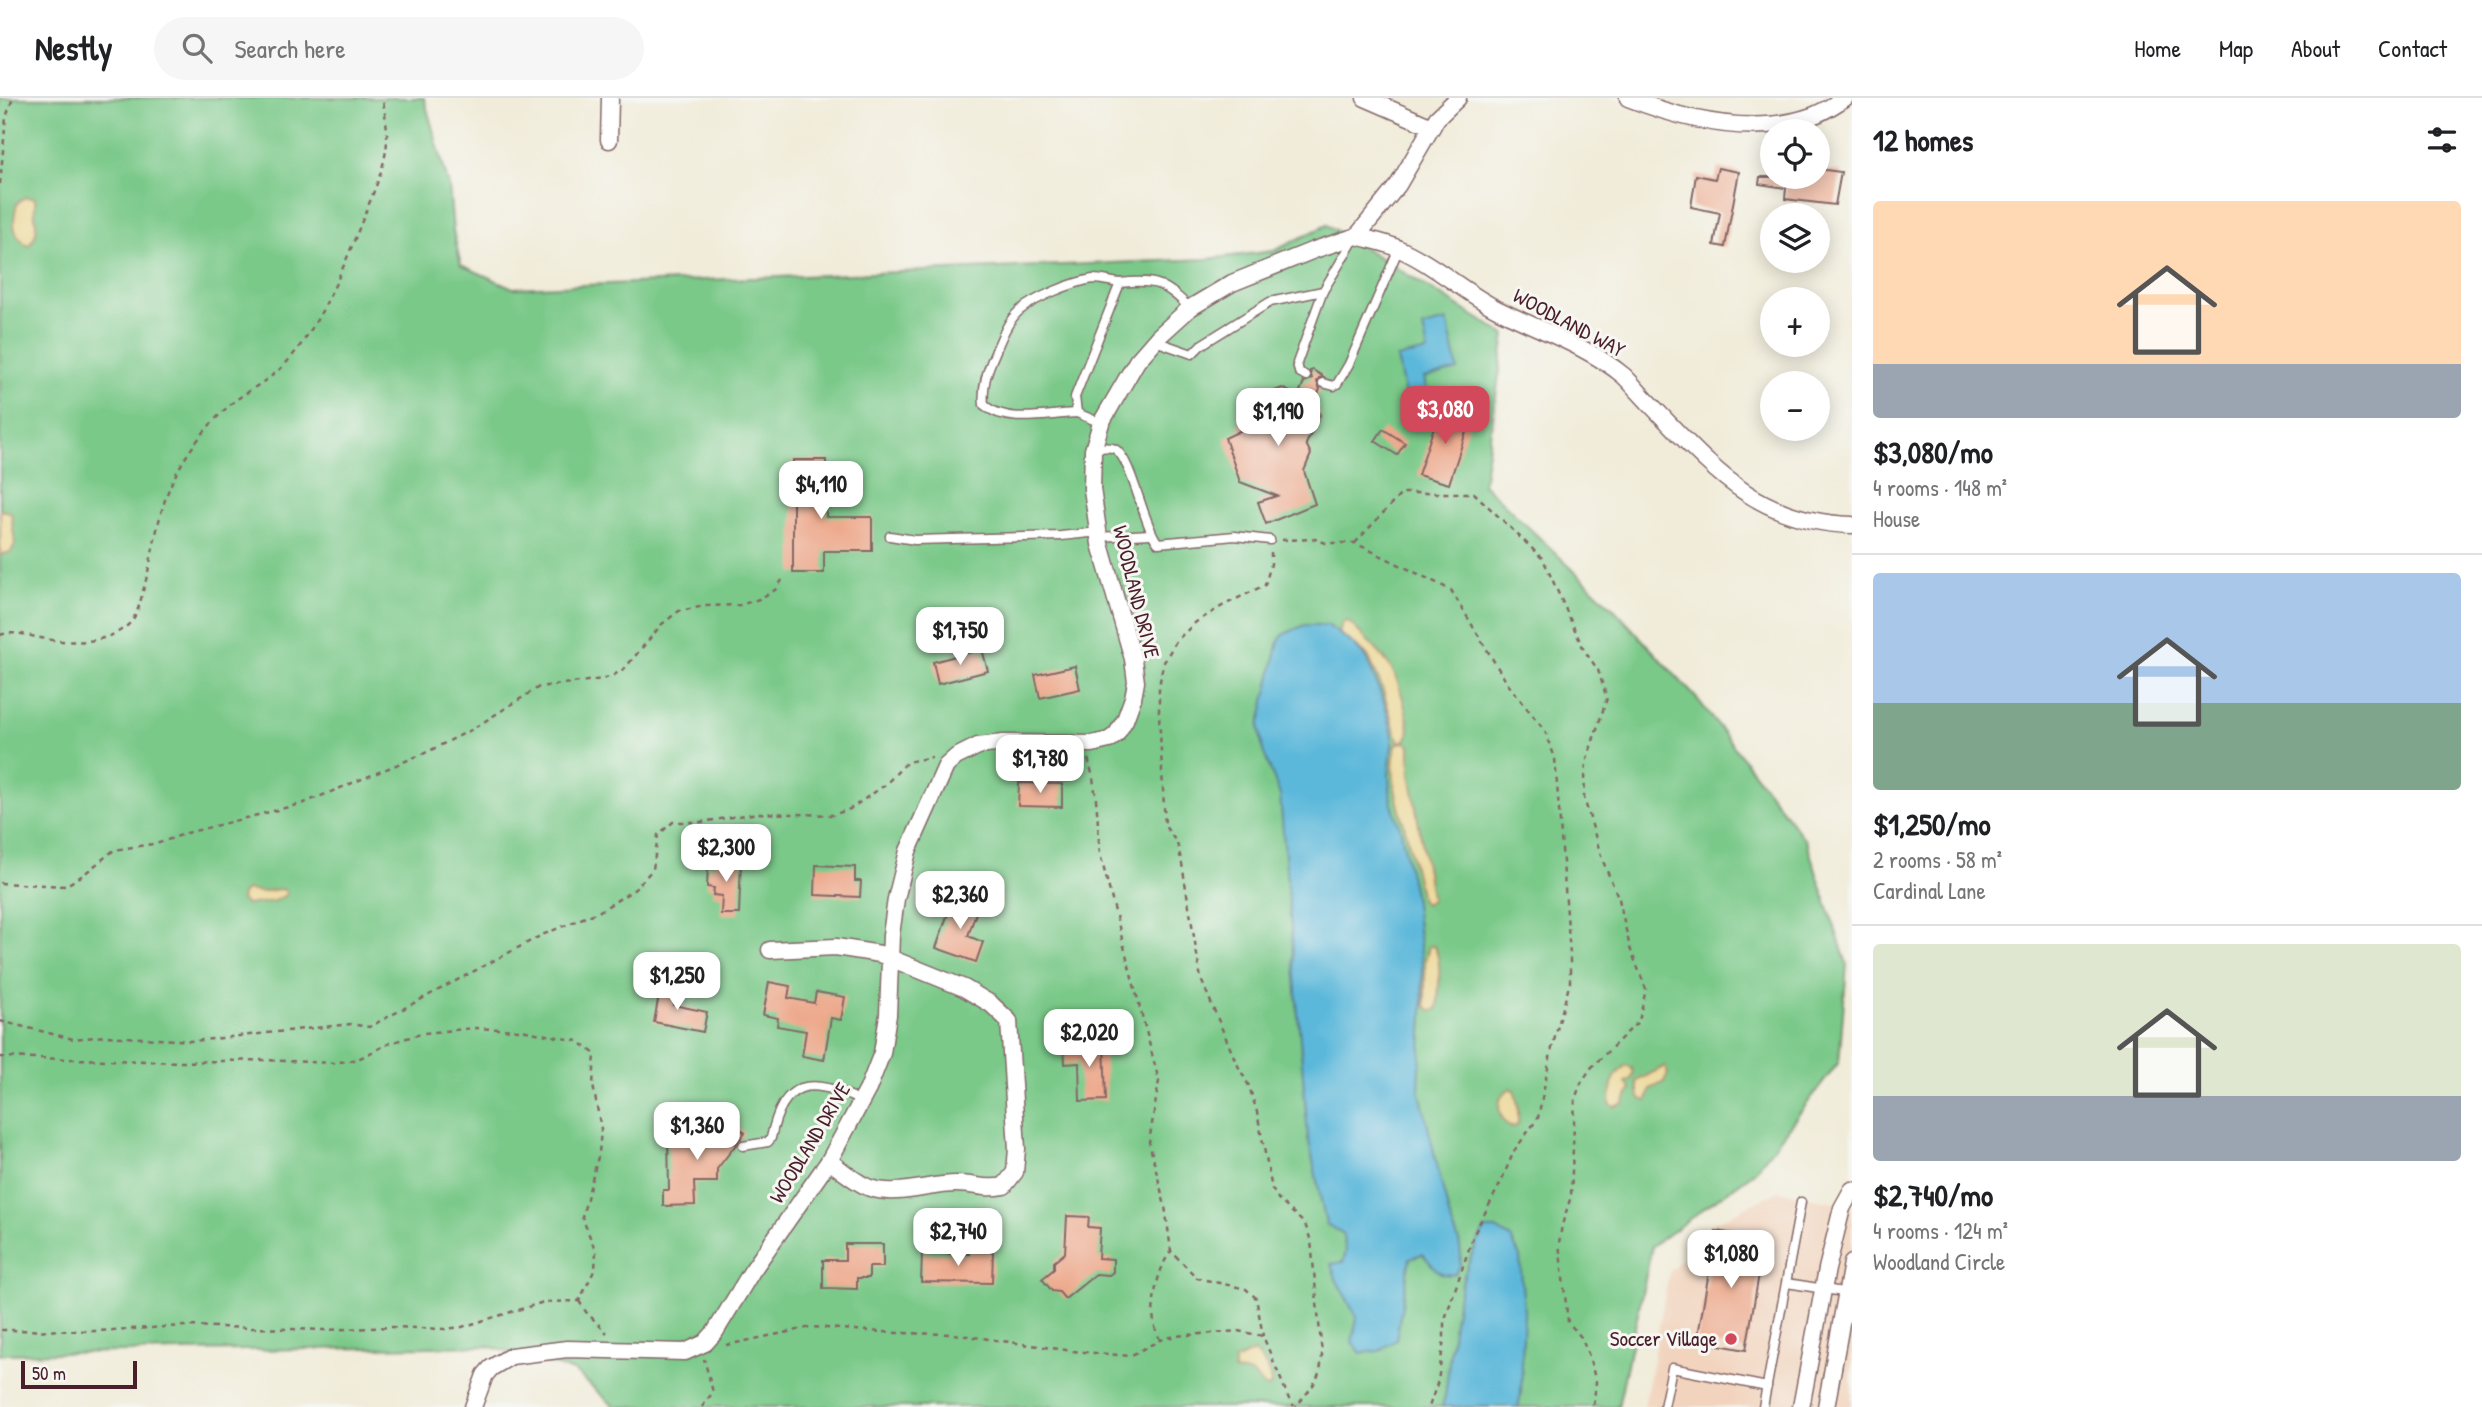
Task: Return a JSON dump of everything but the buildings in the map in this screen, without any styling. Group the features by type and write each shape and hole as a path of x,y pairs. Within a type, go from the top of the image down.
{"street":[{"path":"609,140 610,98"},
{"path":"1365,98 1432,127"},
{"path":"1357,236 1398,185 1437,118 1458,98"},
{"path":"1628,98 1700,120 1744,125 1777,123 1813,116 1846,98"},
{"name":"WOODLAND WAY","path":"1357,236 1399,248 1419,258 1495,308 1580,349 1623,376 1718,474 1747,495 1797,517 1852,525"},
{"name":"WOODLAND DRIVE","path":"474,1407 485,1375 491,1368 511,1356 567,1349 685,1352 705,1343 829,1161 861,1101 882,1053 891,996 891,935 896,899 908,851 946,765 978,746 1003,743 1083,744 1109,740 1125,720 1136,682 1133,659 1099,534 1092,489 1094,447 1101,423 1137,362 1190,308 1232,283 1357,236"},
{"path":"770,950 836,947 880,954 964,988 991,1004 1009,1021 1017,1149 1015,1172 1004,1186 987,1189 960,1184 880,1191 867,1187 829,1161"},
{"path":"1801,1407 1822,1289 1842,1208 1852,1189"},
{"path":"1826,1407 1849,1293 1852,1262"}],"lane":[{"path":"1306,376 1300,372 1297,363 1323,290 1357,236"},
{"path":"1323,383 1334,386 1337,384 1349,364 1399,248"},
{"path":"1101,423 1077,413 1010,416 994,414 984,405 982,389 991,362 1017,312 1030,303 1077,283 1095,279 1120,283 1142,280 1166,286 1190,308"},
{"path":"1077,413 1075,397 1120,283"},
{"path":"1155,341 1192,354 1200,345 1270,302 1323,290"},
{"path":"1094,447 1114,448 1123,456 1146,515 1150,534 1158,543 1235,536 1270,540"},
{"path":"890,536 915,540 1150,534"},
{"path":"743,1146 768,1142 771,1139 780,1106 795,1090 822,1088 861,1101"},
{"path":"1763,1407 1801,1202"},
{"path":"1787,1283 1849,1293"},
{"path":"1664,1407 1672,1368 1767,1387"}],"path":[{"path":"0,184 6,117 13,98"},
{"path":"0,635 11,632 75,642 104,638 131,623 144,587 164,506 176,474 220,415 285,364 303,341 330,294 383,165 387,140 383,98"},
{"path":"1355,543 1402,493 1475,493 1543,559 1584,650 1598,670 1607,698 1587,762 1584,798 1602,859 1619,899 1630,948 1646,989 1639,1021 1591,1068 1581,1083 1576,1099 1571,1196 1559,1243 1568,1322 1581,1337 1596,1382 1593,1407"},
{"path":"1083,744 1096,785 1100,854 1159,1081 1149,1142 1165,1206 1171,1251 1198,1278 1245,1289 1256,1298 1263,1336 1289,1399 1295,1407 1314,1386 1322,1371 1311,1241 1305,1223 1279,1200 1272,1189 1257,1112 1249,1086 1201,979 1182,864 1177,844 1165,826 1159,714 1159,687 1163,664 1176,641 1196,622 1265,584 1271,564 1270,540 1355,543 1451,590 1507,683 1545,731 1555,758 1570,982 1552,1048 1538,1118 1514,1150 1475,1234 1444,1322 1438,1381 1429,1407"},
{"path":"0,883 65,886 114,850 159,843 187,832 304,803 425,753 471,730 539,687 603,679 614,675 625,668 662,624 679,611 740,604 759,599 775,590 783,579"},
{"path":"0,1021 73,1039 106,1036 194,1041 351,1024 369,1027 542,935 600,911 635,889 653,869 658,835 673,822 701,822 758,813 833,815 850,809 885,785 907,762 922,758 956,757"},
{"path":"0,1057 334,1063 358,1059 390,1043 424,1033 474,1028 521,1030 578,1041 595,1054 593,1086 601,1129 599,1153 582,1217 596,1252 595,1269 579,1301"},
{"path":"1160,1340 1154,1324 1155,1304 1163,1261 1171,1251"},
{"path":"0,1330 96,1331 185,1326 445,1329 462,1327 544,1302 579,1301"},
{"path":"579,1301 608,1334 607,1350"},
{"path":"724,1345 811,1327 897,1334 953,1334 1130,1356 1160,1340 1208,1332 1238,1331 1263,1336"},
{"path":"702,1407 713,1392 704,1357"}],"shaded area":[{"path":"1779,1191 1852,1206 1852,1407 1644,1407 1669,1273 1711,1224"}],"green space":[{"path":"0,98 424,98 449,186 453,231 461,265 513,288 1208,259 1274,251 1327,225 1505,335 1483,484 1613,608 1699,701 1806,841 1847,964 1839,1062 1754,1172 1652,1246 1618,1407 615,1407 574,1371 488,1346 0,1354"}],"sand":[{"path":"25,197 35,198 36,232 28,246 18,237 14,227 17,203"},
{"path":"0,510 11,512 15,544 11,552 0,555"},
{"path":"1347,621 1382,655 1393,672 1401,691 1408,723 1409,733 1404,741 1399,742 1382,687 1368,656 1339,633 1342,623"},
{"path":"1406,742 1410,746 1410,773 1431,896 1431,900 1425,904 1421,901 1394,778 1397,743"},
{"path":"246,890 261,892 285,890 287,894 275,901 246,905 241,900"},
{"path":"1429,946 1434,946 1437,952 1439,967 1438,1006 1432,1011 1425,1006 1425,960"},
{"path":"1626,1065 1632,1068 1634,1074 1630,1081 1625,1082 1631,1089 1623,1104 1614,1107 1610,1104 1611,1086"},
{"path":"1665,1066 1668,1074 1663,1083 1650,1089 1647,1101 1639,1099 1637,1081"},
{"path":"1511,1088 1515,1091 1518,1106 1518,1125 1511,1128 1500,1113 1499,1102"},
{"path":"1254,1352 1266,1367 1271,1386 1266,1388 1251,1373 1234,1371 1234,1361"}],"water":[{"path":"1447,321 1458,370 1424,378 1428,395 1406,400 1397,358 1428,351 1423,327"},
{"path":"1305,625 1327,625 1366,657 1386,707 1393,735 1389,776 1391,801 1401,831 1414,894 1422,962 1423,1015 1419,1089 1461,1255 1460,1266 1455,1274 1449,1275 1437,1270 1423,1254 1410,1258 1396,1340 1379,1351 1361,1353 1352,1342 1357,1318 1331,1264 1343,1262 1346,1251 1342,1233 1326,1224 1308,1137 1280,795 1263,751 1259,727 1279,641 1284,634"},
{"path":"1485,1229 1496,1229 1511,1238 1520,1257 1524,1309 1521,1394 1518,1407 1442,1407 1460,1290 1474,1249"}],"place":[{"name":"Soccer Village","path":"1731,1339"}]}
